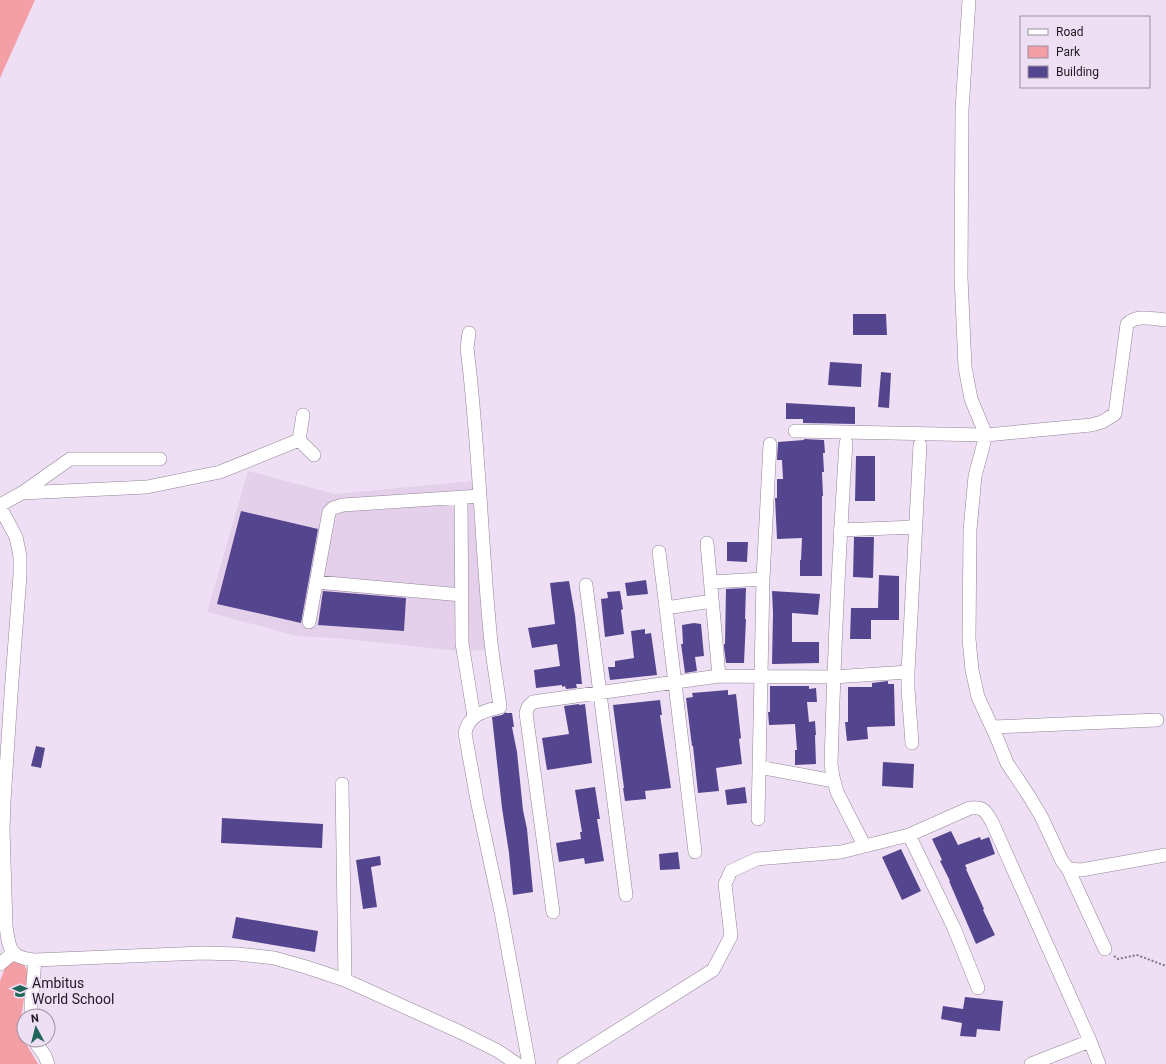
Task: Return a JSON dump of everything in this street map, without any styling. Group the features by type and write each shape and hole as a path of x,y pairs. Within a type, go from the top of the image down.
{"street":[{"path":"969,0 962,110 961,277 966,367 971,399 986,435 975,476 970,530 969,639 972,670 978,697 1007,763 1037,809 1062,861 1068,869 1105,949"},
{"path":"795,431 986,435 1091,426 1102,422 1114,414 1127,324 1136,318 1166,320"},
{"path":"469,333 467,348 490,634 500,707 482,712 474,717 465,733 477,800 501,912 529,1064"},
{"path":"299,440 303,415"},
{"path":"299,440 314,455"},
{"path":"22,493 147,487 220,472 299,440"},
{"path":"846,443 833,678 831,764 837,792 864,846"},
{"path":"758,819 763,579 770,444"},
{"path":"912,743 908,672 920,445"},
{"path":"160,459 70,459 22,493 0,506 16,537 20,556 20,575 10,694 3,829 3,926 12,952 25,959 35,960 202,953 238,954 274,958 345,980 460,1032 518,1064"},
{"path":"309,622 329,512 332,508 343,505 480,496"},
{"path":"461,497 462,643 474,717"},
{"path":"840,530 916,527"},
{"path":"707,543 719,676"},
{"path":"659,552 695,852"},
{"path":"711,582 763,579"},
{"path":"316,582 462,595"},
{"path":"586,585 626,894"},
{"path":"666,608 712,601"},
{"path":"554,912 526,713 528,707 533,702 719,676 833,678 908,672"},
{"path":"992,727 1157,720"},
{"path":"759,767 834,781"},
{"path":"342,784 345,980"},
{"path":"564,1064 713,970 731,936 725,884 731,871 757,859 841,852 909,835 970,808 979,807 986,811 992,822 1099,1064"},
{"path":"909,835 954,928 978,988"},
{"path":"1068,869 1082,870 1166,855"},
{"path":"0,964 12,952"},
{"path":"31,1008 35,960"},
{"path":"1031,1064 1090,1041"},
{"path":"40,1048 48,1064"}],"path":[{"path":"1105,949 1118,959 1137,955 1166,966"}],"shaded area":[{"path":"248,471 335,494 472,481 489,650 459,651 336,638 297,636 207,612"}],"green space":[{"path":"0,0 35,0 0,78"},
{"path":"13,962 23,963 28,972 23,1008 16,1008 16,1048 29,1048 38,1064 0,1064 0,981 5,968"}],"building":[{"path":"853,314 886,314 887,335 853,335"},
{"path":"830,362 862,364 861,387 828,385"},
{"path":"881,372 891,373 889,408 878,407"},
{"path":"786,403 855,407 855,424 803,423 803,419 786,419"},
{"path":"804,439 824,440 824,472 822,472 822,576 800,576 802,538 777,539 775,498 777,498 777,479 783,479 782,460 777,460 778,442"},
{"path":"856,456 875,456 875,501 855,501"},
{"path":"241,511 318,529 301,623 217,604"},
{"path":"854,537 874,537 873,578 853,577"},
{"path":"727,542 748,542 747,562 727,561"},
{"path":"879,575 899,576 899,620 871,620 871,639 850,639 851,608 878,608"},
{"path":"646,580 648,594 627,596 625,583"},
{"path":"569,581 575,615 582,684 576,684 577,688 566,689 565,686 562,687 562,685 536,688 534,670 560,666 557,644 532,648 528,628 555,624 550,583"},
{"path":"746,588 744,663 726,663 724,644 726,589"},
{"path":"323,591 406,598 404,631 318,625"},
{"path":"620,591 623,609 621,610 624,634 605,637 601,599 608,598 607,592"},
{"path":"772,591 820,594 818,615 792,613 792,642 819,642 819,663 772,664"},
{"path":"694,623 701,624 704,656 695,657 697,671 685,673 681,644 683,644 682,625"},
{"path":"645,629 645,634 651,633 657,675 610,680 608,667 615,667 615,661 634,658 631,631"},
{"path":"888,681 888,684 894,684 895,726 867,727 868,739 847,741 845,722 848,722 848,687 872,687 872,683"},
{"path":"770,686 809,686 809,689 816,688 817,702 807,702 809,722 815,721 816,764 795,765 795,750 797,750 795,724 769,725 768,712 770,712"},
{"path":"728,690 728,695 736,694 741,738 739,739 742,764 716,768 719,791 698,793 686,698 693,697 692,693"},
{"path":"660,700 662,715 660,715 671,788 645,791 646,799 625,801 613,705"},
{"path":"585,704 592,763 547,770 542,738 569,734 564,706"},
{"path":"506,712 512,713 514,727 512,727 517,752 523,810 527,829 533,892 513,895 492,717 502,715"},
{"path":"36,746 45,748 41,768 31,766"},
{"path":"883,762 914,764 913,788 882,786"},
{"path":"595,787 600,819 597,819 604,861 585,864 584,858 559,862 556,843 581,839 580,832 582,832 575,790"},
{"path":"745,787 747,803 727,805 725,790"},
{"path":"222,818 323,824 322,848 221,843"},
{"path":"951,831 958,845 980,837 981,840 989,837 995,854 965,865 995,935 976,944 932,839"},
{"path":"901,849 921,891 902,900 882,857"},
{"path":"678,852 680,869 660,870 659,854"},
{"path":"380,856 381,865 371,867 377,907 363,909 356,860"},
{"path":"236,917 318,931 315,952 232,938"},
{"path":"965,997 1003,1001 1000,1031 977,1029 976,1037 960,1036 962,1023 941,1019 943,1006 963,1009"}],"place":[{"name":"Ambitus World School","path":"20,991"}]}
